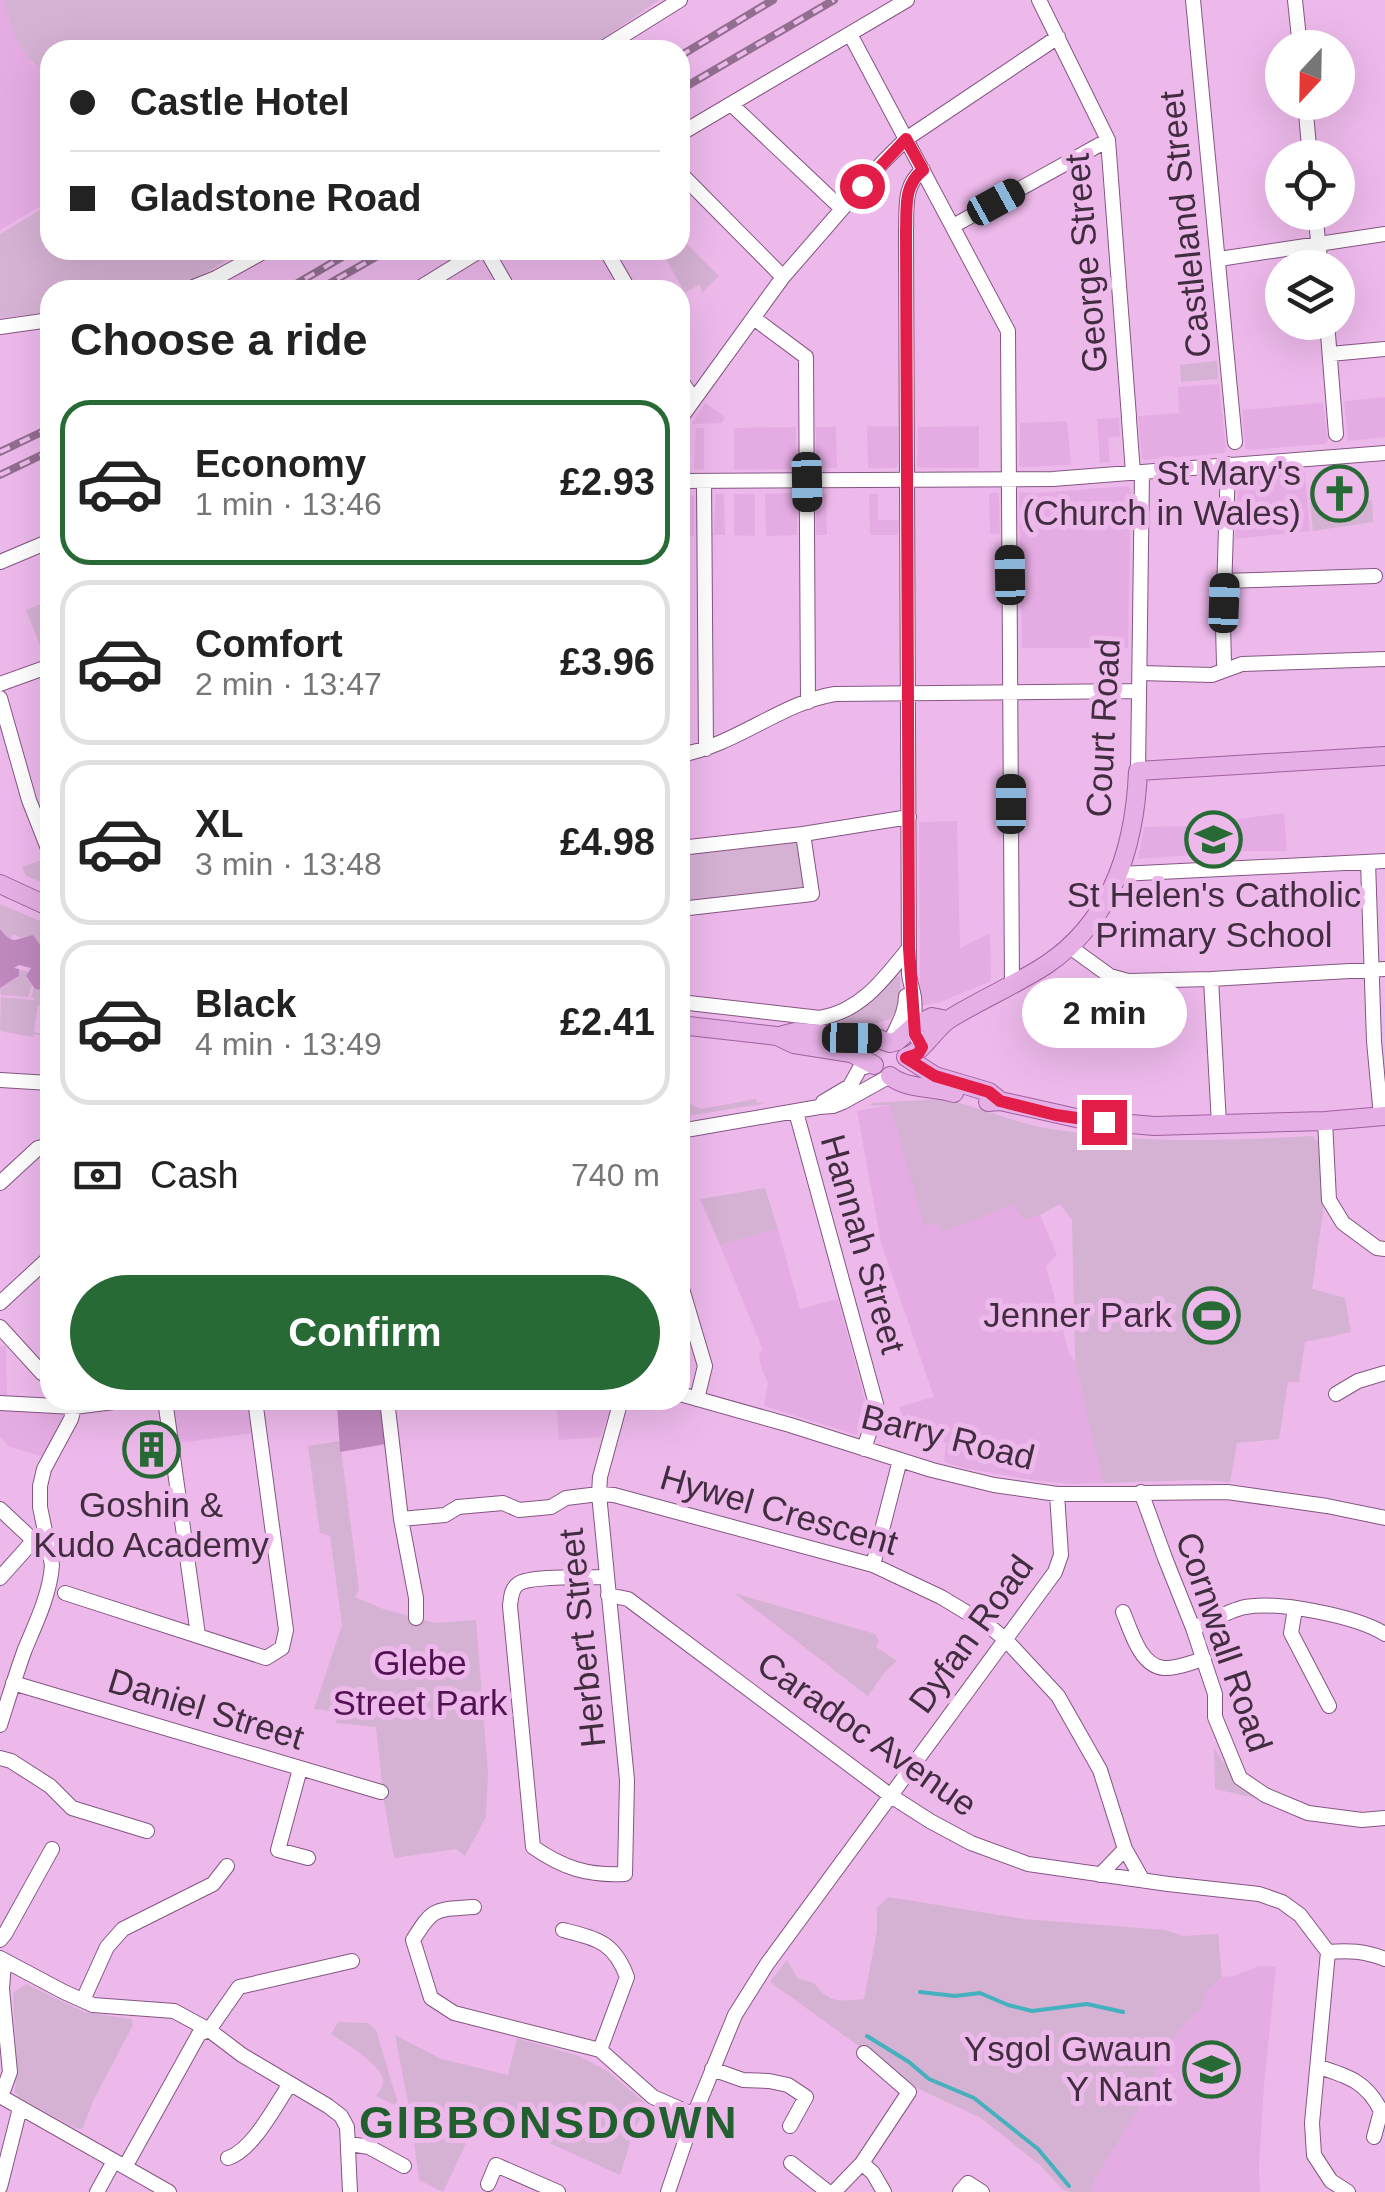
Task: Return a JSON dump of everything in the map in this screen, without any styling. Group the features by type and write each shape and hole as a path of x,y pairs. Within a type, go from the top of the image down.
{"main road":[{"path":"1138,770 1385,756"},
{"name":"Court Road","path":"890,1076 902,1072 914,1052 947,1020 1012,985 1070,947 1088,927 1120,874 1135,814 1138,770"},
{"path":"0,884 40,902"},
{"name":"Court Road","path":"874,1065 877,1050 914,1026 932,1017 947,1020"},
{"path":"690,1026 778,1036 795,1032 876,1038 914,1052 935,1076 989,1092 1000,1101"},
{"path":"778,1036 794,1044 839,1050 874,1065 900,1085 934,1088 988,1102 1000,1101 1104,1122 1154,1126 1383,1116"}],"street":[{"path":"616,40 680,0"},
{"path":"690,128 907,0"},
{"name":"George Street","path":"1039,0 1108,140 1129,418 1137,473"},
{"name":"Castleland Street","path":"1193,0 1235,442"},
{"path":"1295,0 1298,30"},
{"path":"850,34 1008,331 1012,985"},
{"path":"690,406 783,278 906,139 1058,38"},
{"path":"732,104 842,209"},
{"path":"953,226 1108,140"},
{"path":"890,1044 904,1015 910,986 907,193 923,170"},
{"path":"690,183 783,278"},
{"path":"1317,230 1318,250"},
{"path":"1219,259 1385,234"},
{"path":"211,280 249,260"},
{"path":"433,280 467,260"},
{"path":"755,319 806,357 808,702"},
{"path":"2,325 40,321"},
{"path":"1328,340 1336,434"},
{"path":"1330,354 1385,349"},
{"path":"690,394 694,400"},
{"path":"690,481 1009,479 1385,453"},
{"path":"1226,669 1228,464"},
{"name":"Court Road","path":"1137,473 1138,770"},
{"path":"704,481 706,749"},
{"path":"0,562 40,545"},
{"path":"1224,581 1375,576"},
{"path":"1140,673 1212,675 1242,664 1385,659"},
{"path":"0,684 40,670"},
{"path":"690,753 819,697 836,694 1139,691"},
{"path":"0,698 40,828"},
{"path":"690,847 909,817"},
{"path":"690,908 812,894 802,834"},
{"path":"1120,874 1385,861"},
{"path":"1368,862 1379,969 1374,1041 1383,1116"},
{"path":"1070,947 1110,976 1128,980 1379,969"},
{"path":"690,1003 820,1018 841,1012 867,996 909,948"},
{"path":"1211,978 1218,1124"},
{"path":"910,986 918,1042 914,1052"},
{"name":"Court Road","path":"819,1106 850,1086 860,1068 874,1065"},
{"name":"Court Road","path":"690,1129 833,1106 890,1076"},
{"path":"0,1080 40,1082"},
{"name":"Hannah Street","path":"796,1112 876,1404 864,1449"},
{"path":"1324,1121 1329,1200 1343,1223 1377,1248 1385,1249"},
{"path":"0,1183 40,1147"},
{"path":"0,1304 40,1266"},
{"path":"690,1316 705,1366 697,1399"},
{"path":"0,1327 40,1371"},
{"path":"1336,1394 1385,1373"},
{"name":"Barry Road","path":"690,1397 960,1478 1058,1494 1227,1492 1385,1518"},
{"path":"0,1403 40,1403"},
{"path":"0,1725 51,1574 40,1486 72,1410"},
{"path":"167,1410 198,1636"},
{"path":"65,1593 266,1658 282,1648 286,1630 256,1410"},
{"path":"388,1410 416,1618"},
{"name":"Herbert Street","path":"606,1577 519,1583 512,1592 510,1606 533,1847 558,1864 604,1875 624,1874 627,1780 598,1494 618,1410"},
{"path":"872,1565 900,1460"},
{"name":"Cornwall Road","path":"1141,1492 1204,1659 1215,1694 1215,1716 1240,1778 1265,1796 1308,1813 1362,1820 1385,1818"},
{"path":"402,1519 504,1503 519,1510 552,1507 566,1498 598,1494"},
{"name":"Hywel Crescent","path":"598,1494 614,1494 872,1565 941,1597 1006,1640 1058,1696 1100,1770 1124,1848 1142,1879"},
{"name":"Dyfan Road","path":"668,2192 734,2015 767,1964 1060,1564 1058,1494"},
{"path":"0,1508 49,1556"},
{"path":"0,1578 34,1540"},
{"name":"Caradoc Avenue","path":"608,1595 628,1600 891,1796 971,1843 1028,1864 1258,1894 1282,1902 1300,1915 1328,1952"},
{"path":"1193,1628 1242,1608 1263,1605 1322,1612 1373,1626 1385,1634"},
{"path":"1295,1609 1292,1633 1329,1706"},
{"path":"1123,1612 1146,1658 1160,1668 1204,1659"},
{"name":"Daniel Street","path":"13,1683 381,1792"},
{"path":"0,1758 12,1761 50,1786 72,1808 147,1831"},
{"path":"300,1769 278,1850 308,1858"},
{"path":"1100,1875 1124,1848"},
{"path":"0,1940 52,1849"},
{"path":"83,2000 107,1947 123,1929 213,1884 227,1866"},
{"path":"474,1907 437,1910 426,1919 414,1940 432,1998 454,2013 600,2050 652,2097 694,2115"},
{"path":"564,1930 600,1940 620,1957 627,1977 600,2050"},
{"path":"1348,2192 1331,2181 1314,2156 1312,2123 1328,1952 1363,1951 1385,1959"},
{"path":"169,2192 0,2096 10,2072 2,1960 93,2004 174,2012 209,2030 342,2116 350,2144 350,2192"},
{"path":"97,2192 120,2164 199,2034 209,2030 240,1988 352,1961"},
{"path":"791,2163 831,2192 862,2164 909,2092 864,2053"},
{"path":"1319,2067 1352,2078 1374,2096 1381,2110 1374,2137"},
{"path":"712,2069 743,2080 788,2085 806,2096 790,2126"},
{"path":"228,2158 238,2155 252,2139 290,2084"},
{"path":"0,2186 20,2108"},
{"path":"350,2144 370,2148 404,2166"},
{"path":"862,2164 873,2173 884,2192"},
{"path":"488,2184 496,2165 558,2192"},
{"path":"960,2192 968,2183 982,2192"}],"shaded area":[{"path":"0,0 5,0 13,31 32,63 40,68 40,207 0,230"},
{"path":"1219,384 1224,453 1142,458 1138,416 1179,413 1178,387"},
{"path":"1385,397 1385,437 1348,441 1344,401"},
{"path":"705,403 725,417 722,423 692,424"},
{"path":"1323,403 1328,441 1325,444 1248,450 1245,447 1242,410"},
{"path":"1119,418 1120,436 1108,437 1110,462 1100,463 1097,419"},
{"path":"1067,421 1071,465 1019,465 1020,423"},
{"path":"867,426 898,426 896,468 868,468"},
{"path":"979,426 979,468 917,466 918,427"},
{"path":"796,427 794,469 734,470 734,428"},
{"path":"816,427 836,427 837,468 816,466"},
{"path":"696,428 704,428 704,470 694,469"},
{"path":"1305,472 1310,531 1235,539 1238,478"},
{"path":"1128,486 1128,648 1022,648 1019,492"},
{"path":"794,493 797,535 766,536 765,494"},
{"path":"989,493 999,493 1000,534 990,534"},
{"path":"716,494 724,494 725,535 714,535"},
{"path":"734,494 755,494 755,536 734,535"},
{"path":"818,494 826,494 827,535 816,535"},
{"path":"869,494 878,494 878,520 899,520 898,535 870,535"},
{"path":"690,495 694,496 694,536 690,536"},
{"name":"St Helen's Catholic Primary School","path":"1284,813 1287,851 1138,859 1144,827 1223,825 1223,821"},
{"path":"957,821 960,948 990,933 991,981 920,1006 919,822"},
{"path":"0,929 11,939 33,935 40,945 40,989 35,989 26,976 31,968 19,965 14,968 19,969 19,976 0,988"},
{"path":"890,1105 942,1231 1014,1204 1023,1219 1040,1215 1057,1255 1046,1266 1069,1353 1075,1362 1103,1483 1038,1481 964,1468 944,1462 946,1443 909,1433 899,1407 934,1397 881,1243 857,1111"},
{"path":"778,1229 800,1309 838,1299 866,1404 857,1435 764,1406 768,1383 761,1367 759,1353 763,1350 720,1245"},
{"path":"0,1346 6,1346 7,1395 40,1398 40,1410 66,1410 44,1457 10,1447 0,1437"},
{"path":"172,1410 251,1410 253,1433 178,1443"},
{"path":"337,1410 382,1410 386,1444 340,1452"},
{"path":"557,1410 610,1410 601,1437 559,1440"},
{"name":"Ysgol Gwaun Y Nant","path":"1259,1966 1276,1967 1264,2086 1260,2192 1091,2192 1165,2052 1184,2024 1199,2011 1208,1990 1222,1977"}],"green space":[{"path":"5,0 659,0 601,40 40,40 40,69 19,44"},
{"path":"40,210 40,260 227,260 192,280 40,280 40,313 0,318 0,234"},
{"path":"690,247 719,276 702,293 700,284 690,290 690,280 678,280 667,260 690,260"},
{"path":"1217,361 1218,379 1181,382 1180,365"},
{"path":"1372,500 1373,522 1313,531 1310,503"},
{"path":"40,604 40,645 26,610"},
{"path":"798,841 806,884 803,889 690,905 690,851"},
{"path":"40,861 40,882 26,876 22,867"},
{"path":"0,904 40,921 40,945 33,935 21,938 13,934 8,939 0,929"},
{"path":"19,969 29,972 26,977 32,985 28,997 1,995 0,988 19,977"},
{"path":"895,976 900,977 900,1004 890,1019 858,1029 841,1026 842,1015"},
{"path":"34,988 40,989 34,1032 40,1035 0,1031 1,997 33,1000"},
{"path":"756,1099 757,1103 764,1102 690,1115 690,1104 701,1109"},
{"name":"Jenner Park","path":"941,1099 1037,1126 1084,1134 1182,1140 1312,1136 1320,1144 1323,1211 1312,1289 1345,1298 1351,1332 1305,1342 1299,1382 1288,1382 1279,1439 1237,1443 1230,1482 1103,1483 1075,1362 1072,1220 1060,1204 1023,1219 1013,1205 942,1232 937,1223 924,1226 890,1105 871,1106"},
{"path":"765,1188 778,1229 720,1245 700,1199"},
{"name":"Glebe Street Park","path":"340,1441 359,1590 355,1597 435,1623 476,1620 488,1773 486,1817 465,1856 456,1849 394,1858 376,1727 336,1723 338,1712 314,1709 342,1625 330,1536 320,1533 308,1446"},
{"path":"734,1593 875,1634 879,1641 876,1647 897,1661 868,1696"},
{"path":"1214,1748 1241,1787 1255,1798 1215,1789"},
{"path":"888,1897 1024,1919 1165,1930 1183,1936 1218,1934 1222,1977 1208,1990 1199,2011 1184,2024 1165,2052 1091,2192 1062,2189 1040,2165 981,2118 917,2088 770,1982 787,1960 798,1979 814,1983 830,1998 864,1999 877,1931 877,1908"},
{"path":"26,1984 84,2012 132,2019 133,2025 83,2128 73,2127 15,2092 13,1993"},
{"path":"338,2022 368,2023 376,2030 399,2107 376,2096 383,2082 376,2068 331,2034"},
{"path":"395,2035 441,2059 508,2075 517,2038 579,2056 607,2071 648,2105 634,2130 620,2175 481,2112 443,2192 419,2180"}],"waterway":[{"path":"920,1992 955,1996 980,1993 1032,2011 1087,2004 1123,2012"},
{"path":"867,2036 929,2079 974,2098 1038,2149 1069,2186"}],"railway":[{"path":"690,50 773,0"},
{"path":"690,84 834,0"},
{"path":"303,280 337,260"},
{"path":"336,280 370,260"},
{"path":"0,452 40,433"},
{"path":"0,475 40,456"}],"place":[{"name":"St Mary's (Church in Wales)","path":"1340,493"},
{"name":"St Helen's Catholic Primary School","path":"1214,839"},
{"name":"Jenner Park","path":"1211,1315"},
{"name":"Goshin & Kudo Academy","path":"151,1449"},
{"name":"Ysgol Gwaun Y Nant","path":"1211,2069"}],"district":[{"name":"GIBBONSDOWN","path":"549,2122"}],"route":[{"path":"862,186 906,139 923,170 907,193 906,231 909,948 915,1034 922,1047 918,1054 906,1058 935,1076 989,1092 1000,1101 1104,1122"}]}
